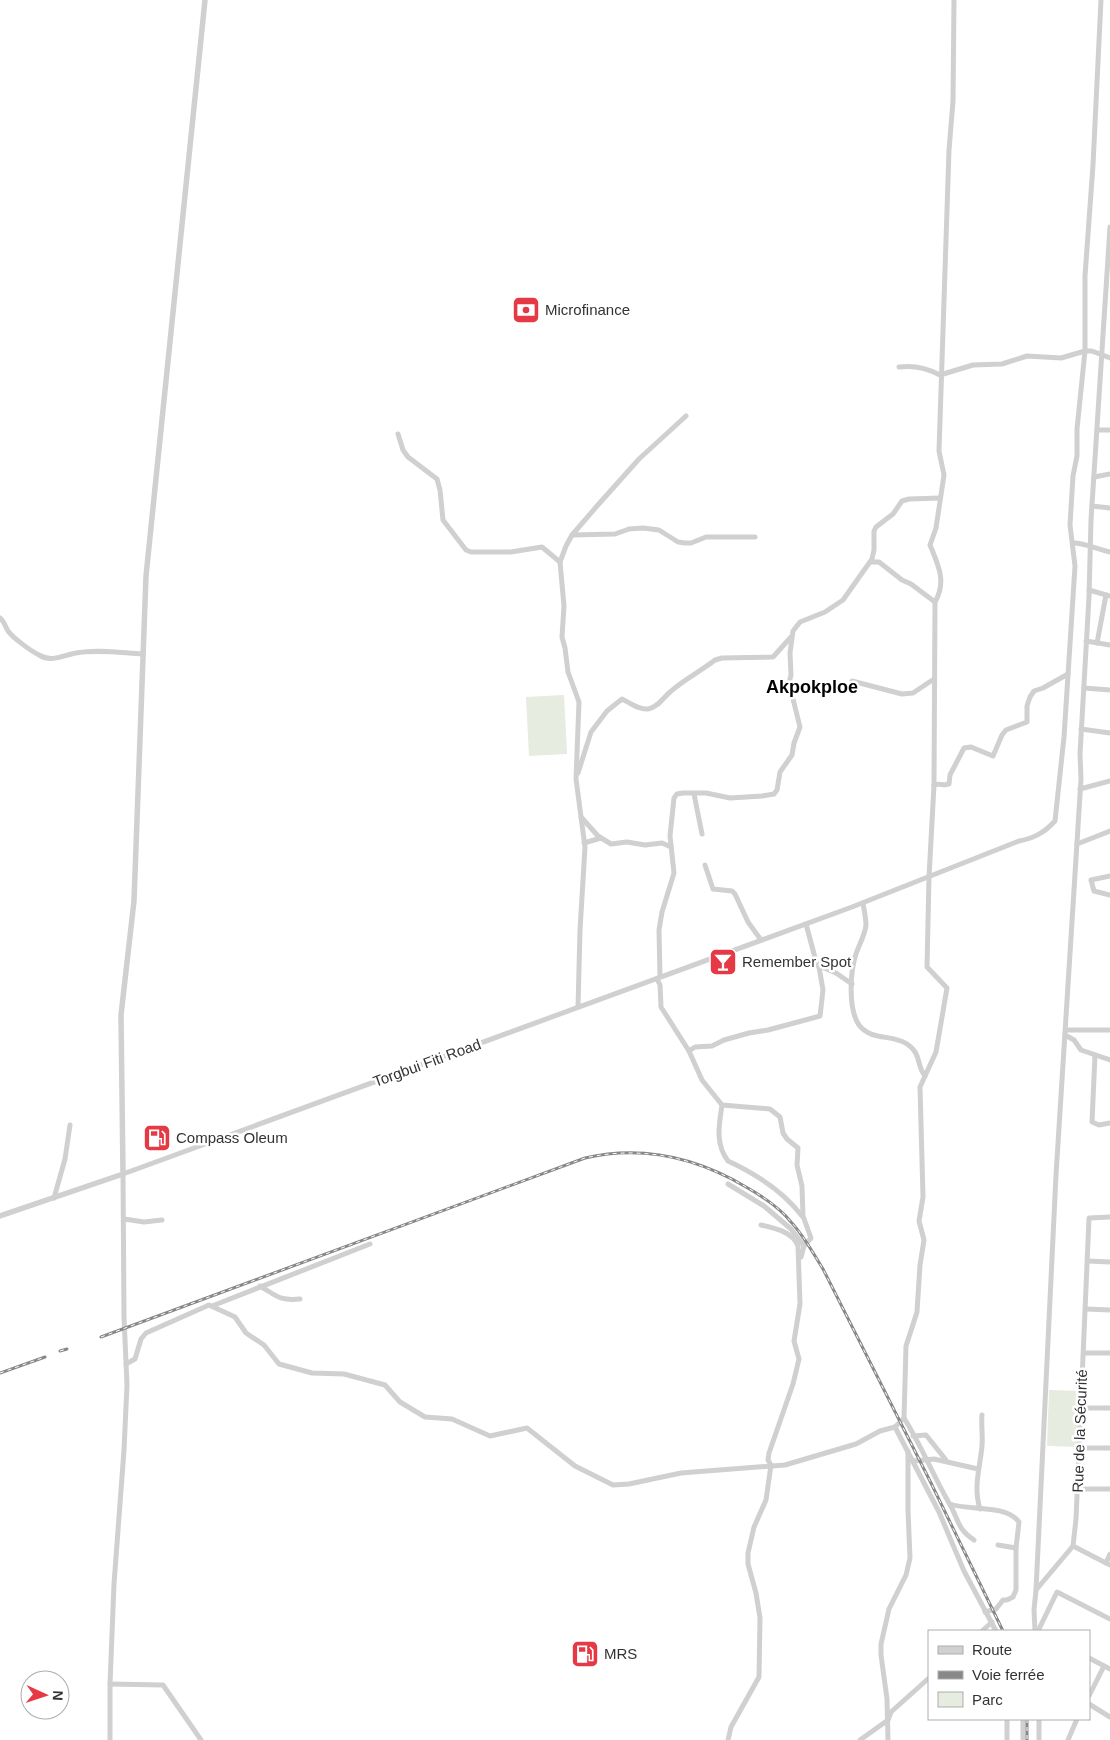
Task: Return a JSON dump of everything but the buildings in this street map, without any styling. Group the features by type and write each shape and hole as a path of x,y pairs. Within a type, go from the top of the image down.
{"street":[{"path":"110,1740 114,1584 124,1450 126,1364 121,1014 134,901 146,576 205,0"},
{"path":"954,0 953,101 949,150 938,451 944,475 936,528 930,545 940,570 940,592 935,602 934,785 927,967 946,988 936,1052 920,1087 923,1197 919,1221 924,1240 920,1265 917,1312 906,1346 904,1418 950,1504 960,1527 966,1535 974,1540"},
{"name":"Torgbui Fiti Road","path":"0,1216 123,1174 863,903 1019,841 1034,838 1055,821 1064,737 1075,566 1070,525 1085,351 1086,267 1093,165 1100,0"},
{"path":"1036,1630 1034,1610 1047,1354 1080,788 1092,506 1108,307 1110,227"},
{"path":"899,367 916,366 932,370 940,375 973,365 1002,364 1027,356 1061,358 1085,351 1092,351 1110,358"},
{"path":"578,1007 584,843 576,779 579,702 568,672 562,637 564,606 560,562 572,535 639,459 686,416"},
{"path":"1098,430 1110,430"},
{"path":"398,434 403,450 408,457 437,479 443,520 466,550 471,552 511,552 542,547 560,562"},
{"path":"1094,477 1110,474"},
{"path":"803,1216 789,1200 768,1184 756,1175 728,1161 725,1157 718,1139 722,1105 702,1080 689,1051 661,1007 659,930 662,912 674,873 670,836 674,798 677,794 683,793 706,793 730,798 774,794 777,790 780,772 792,755 794,742 800,728 789,683 793,631 800,622 825,612 843,600 871,562 876,527 893,514 902,501 940,498"},
{"path":"1092,506 1110,508"},
{"path":"572,535 615,534 629,529 643,528 659,530 678,542 685,543 706,538 755,537"},
{"path":"1072,543 1084,543 1090,548 1110,552"},
{"path":"871,562 879,562 935,602"},
{"path":"1089,590 1108,595 1097,643"},
{"path":"0,618 9,632 39,656 57,659 76,653 89,652 143,654"},
{"path":"576,779 591,732 607,711 619,701 622,700 639,708 652,708 671,691 716,660 722,658 774,657 792,636"},
{"path":"1086,641 1110,645"},
{"path":"934,785 940,783 949,784 950,775 964,748 971,747 994,756 1002,735 1006,730 1027,722 1030,697 1034,691 1068,674"},
{"path":"852,681 902,694 913,693 934,679"},
{"path":"1084,688 1110,690"},
{"path":"1082,729 1110,734"},
{"path":"1080,788 1110,781"},
{"path":"694,794 702,834"},
{"path":"581,817 601,838 612,844 627,842 645,845 662,844 671,847"},
{"path":"1077,844 1110,831"},
{"path":"662,844 670,836"},
{"path":"584,843 601,838"},
{"path":"704,865 713,889 732,891 735,894 748,922 761,940"},
{"path":"1110,876 1090,880 1094,891 1110,895"},
{"path":"863,903 866,925 852,968 852,1006 858,1024 873,1035 900,1040 915,1050 919,1056 921,1070 925,1076"},
{"path":"689,1051 695,1047 712,1046 724,1040 749,1033 768,1030 820,1016 823,990 819,967 815,962 806,924"},
{"path":"819,967 836,973 852,984"},
{"path":"1066,1033 1110,1030"},
{"path":"1066,1033 1081,1050 1110,1060"},
{"path":"1095,1056 1092,1122 1096,1125 1110,1123"},
{"path":"722,1105 770,1109 780,1117 783,1133 787,1139 798,1148 797,1165 802,1186 803,1216 811,1238 804,1246 800,1260"},
{"path":"54,1198 65,1159 70,1125"},
{"path":"728,1184 764,1206 791,1229 804,1246"},
{"name":"Rue de la Sécurité","path":"1073,1546 1082,1408 1089,1218 1110,1217"},
{"path":"124,1219 144,1222 162,1220"},
{"path":"728,1740 731,1727 759,1677 760,1618 756,1592 748,1564 748,1553 754,1527 766,1500 771,1465 768,1460 769,1453 793,1384 799,1359 794,1341 800,1304 800,1260 798,1246 796,1240 775,1228 761,1225"},
{"path":"126,1364 136,1360 141,1339 146,1333 209,1305 212,1306 229,1300 260,1286 370,1244"},
{"path":"1088,1261 1110,1262"},
{"path":"260,1286 276,1297 291,1300 300,1299"},
{"path":"212,1306 236,1318 246,1333 264,1344 279,1364 312,1374 344,1374 385,1385 400,1402 425,1417 452,1419 490,1436 527,1428 575,1466 613,1485 629,1484 681,1473 785,1465 856,1444 880,1431 895,1427 904,1418"},
{"path":"1086,1310 1110,1310"},
{"path":"1084,1353 1110,1353"},
{"path":"1082,1408 1110,1408"},
{"path":"980,1509 976,1491 983,1444 982,1415"},
{"path":"895,1427 939,1512 964,1571 996,1630"},
{"path":"913,1436 926,1435 946,1461"},
{"path":"1080,1448 1110,1448"},
{"path":"888,1740 887,1699 881,1644 889,1609 906,1575 910,1558 908,1451"},
{"path":"913,1461 925,1459 946,1461 978,1469"},
{"path":"1078,1489 1110,1490"},
{"path":"950,1504 995,1510 1016,1519 1018,1522 1016,1590 1013,1597 1008,1600 1002,1600 993,1611 985,1612"},
{"path":"998,1545 1016,1548"},
{"path":"1036,1590 1073,1546 1108,1564 1110,1554"},
{"path":"1036,1630 1057,1592 1110,1618"},
{"path":"983,1630 992,1622"},
{"path":"1090,1659 1110,1669"},
{"path":"1090,1694 1104,1666"},
{"path":"860,1740 888,1720 891,1712 928,1679"},
{"path":"110,1684 164,1685 201,1740"},
{"path":"1090,1705 1110,1717"},
{"path":"1006,1740 1007,1720"},
{"path":"1023,1720 1023,1740"},
{"path":"1039,1720 1039,1740"},
{"path":"1068,1740 1077,1720"}],"green space":[{"path":"564,695 567,754 529,756 526,697"},
{"path":"1049,1390 1081,1391 1079,1447 1047,1446"}],"railway":[{"path":"101,1337 585,1158 606,1154 648,1154 669,1157 708,1168 764,1198 796,1227 804,1239 823,1269 1003,1630"},
{"path":"60,1351 67,1349"},
{"path":"0,1373 45,1357"},
{"path":"1027,1720 1027,1740"}],"place":[{"name":"Microfinance","path":"526,310"},
{"name":"Remember Spot","path":"723,962"},
{"name":"Compass Oleum","path":"157,1138"},
{"name":"MRS","path":"585,1654"}],"district":[{"name":"Akpokploe","path":"812,687"}]}
